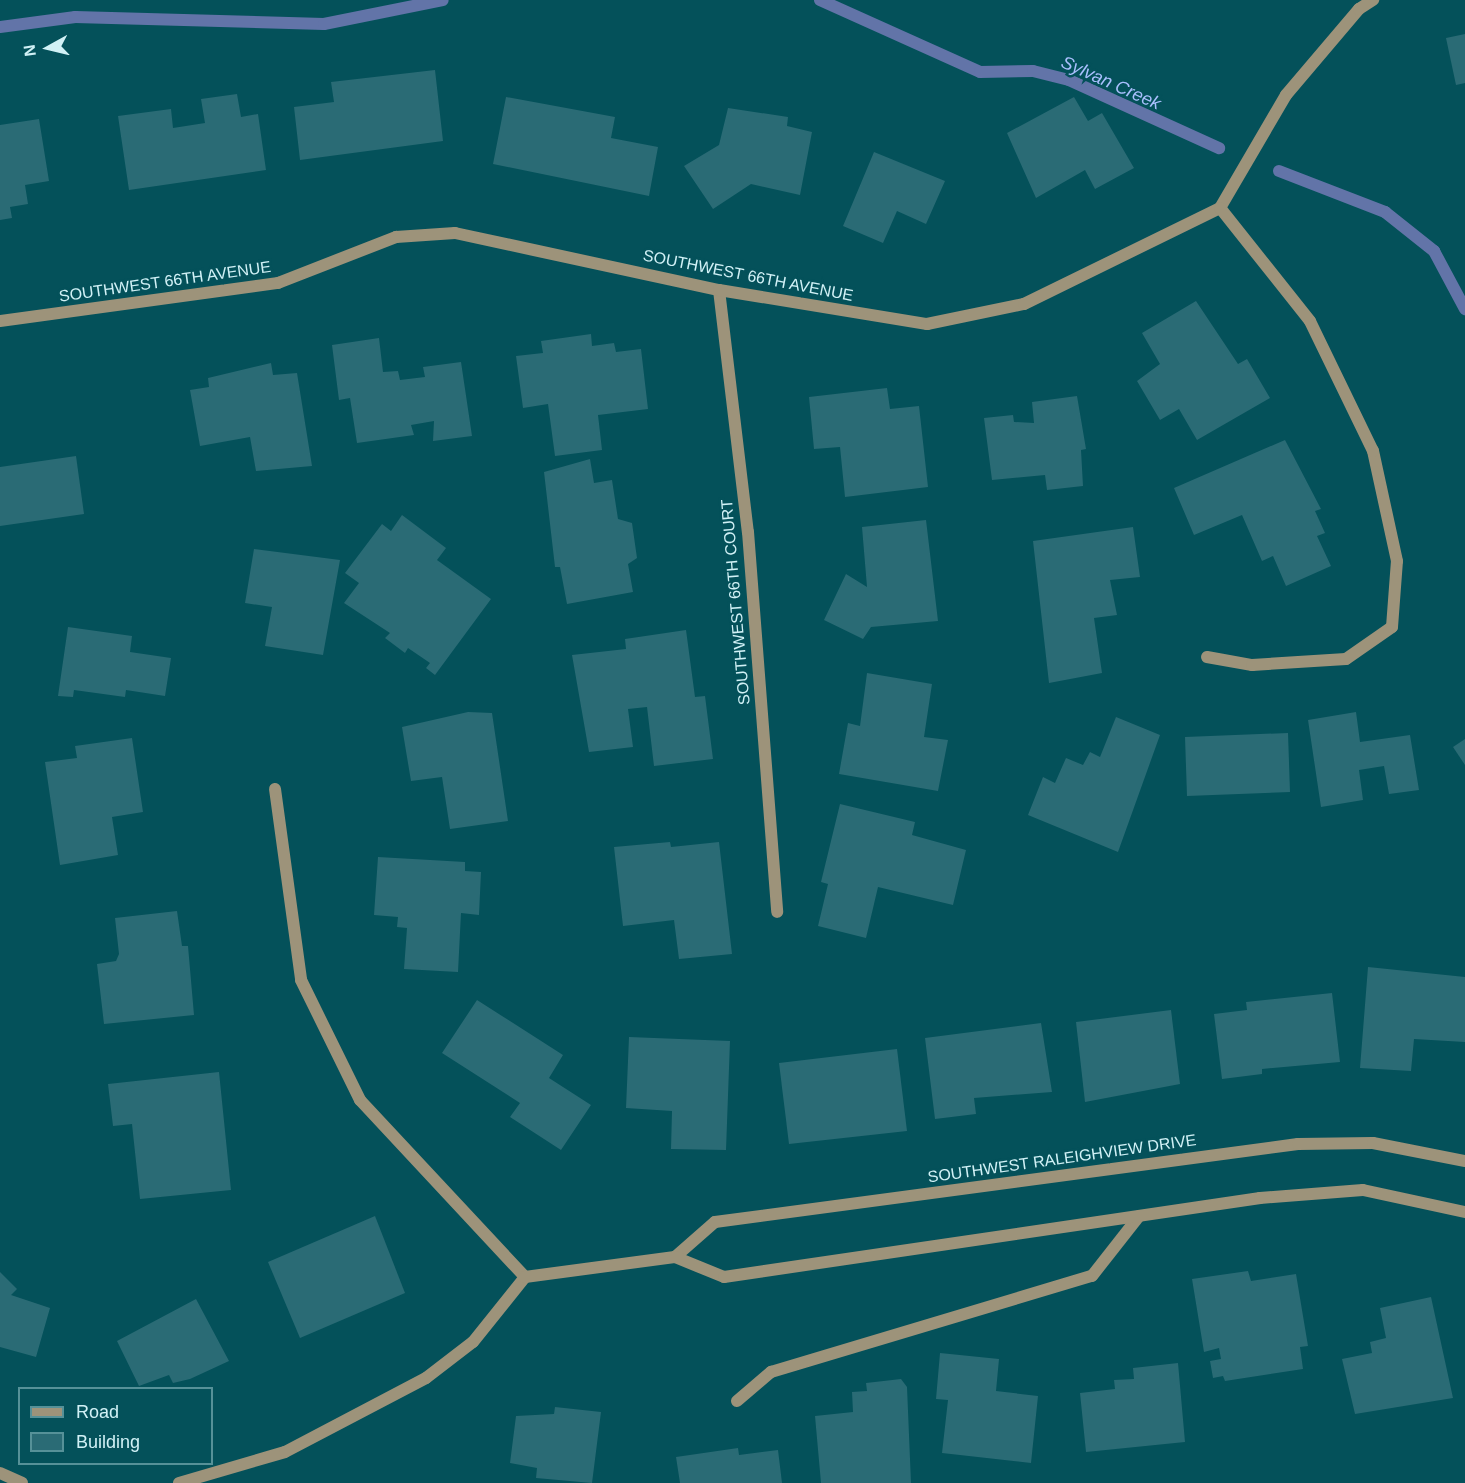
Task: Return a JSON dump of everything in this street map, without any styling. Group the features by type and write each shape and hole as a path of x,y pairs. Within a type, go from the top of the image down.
{"street":[{"path":"1207,657 1252,665 1346,659 1392,627 1397,561 1373,452 1310,321 1220,208 1286,95 1359,9 1373,0"},
{"name":"SOUTHWEST 66TH AVENUE","path":"0,321 278,283 396,237 455,233 719,290 927,324 1024,304 1220,208"},
{"name":"SOUTHWEST 66TH COURT","path":"719,290 748,532 777,912"},
{"path":"275,789 301,980 360,1100 525,1277"},
{"name":"SOUTHWEST RALEIGHVIEW DRIVE","path":"675,1257 716,1222 1298,1144 1373,1143 1465,1161"},
{"path":"179,1483 285,1452 426,1378 473,1342 525,1277 675,1257 724,1276 1138,1216 1363,1190 1465,1212"},
{"path":"737,1401 771,1372 1092,1276 1138,1216"},
{"path":"0,1473 22,1483"}],"building":[{"path":"1465,34 1465,83 1456,85 1446,38"},
{"path":"435,70 443,141 300,160 294,107 334,102 331,82"},
{"path":"237,94 241,117 258,114 266,170 129,190 118,116 171,109 173,128 205,123 201,99"},
{"path":"506,97 615,117 611,138 658,147 649,196 493,164"},
{"path":"1074,97 1088,121 1102,113 1134,168 1095,189 1085,170 1036,198 1007,133"},
{"path":"728,108 788,117 787,126 812,132 800,195 751,184 713,209 684,166 719,145"},
{"path":"39,119 49,181 25,185 28,204 10,207 12,218 0,220 0,125"},
{"path":"874,152 945,181 926,224 897,211 883,243 843,226"},
{"path":"1196,301 1238,364 1247,359 1270,398 1197,440 1179,409 1160,420 1137,381 1160,364 1142,333"},
{"path":"591,334 592,346 614,343 616,352 641,349 648,409 598,415 602,450 555,456 548,404 523,408 516,356 543,353 541,341"},
{"path":"379,338 383,372 398,371 400,380 425,377 423,367 461,362 472,436 433,441 434,421 411,425 414,435 357,443 350,398 339,400 332,345"},
{"path":"271,363 273,375 297,373 312,466 256,471 250,437 200,446 190,390 209,387 208,378"},
{"path":"887,388 890,409 919,406 928,487 845,497 840,447 814,449 809,397"},
{"path":"1077,396 1086,449 1081,450 1083,486 1047,490 1045,475 992,480 984,418 1013,415 1014,422 1034,423 1032,402"},
{"path":"1285,440 1321,509 1315,511 1325,533 1317,536 1331,566 1286,586 1273,556 1262,561 1242,515 1194,535 1174,488"},
{"path":"76,456 84,514 0,526 0,467"},
{"path":"590,459 594,483 612,480 618,519 632,523 637,558 628,564 633,592 567,604 560,567 555,567 544,472"},
{"path":"402,515 446,548 437,560 491,599 435,675 426,668 430,663 408,648 405,653 385,638 390,633 344,603 359,583 345,573 382,524 391,531"},
{"path":"926,520 938,621 871,627 863,639 824,620 846,574 867,587 862,527"},
{"path":"1133,527 1140,577 1110,580 1117,615 1094,618 1102,673 1049,683 1033,541"},
{"path":"254,549 340,560 323,655 265,646 272,607 245,603"},
{"path":"68,627 132,636 130,652 171,658 165,696 126,690 125,697 74,690 73,697 58,696"},
{"path":"686,630 695,697 705,696 713,759 654,766 647,707 628,709 633,747 589,752 572,655 626,649 625,639"},
{"path":"867,673 932,684 924,737 948,740 938,791 839,774 848,723 860,726"},
{"path":"468,712 492,713 508,821 450,829 442,777 411,781 402,727"},
{"path":"1356,712 1360,742 1410,735 1419,790 1389,794 1384,766 1359,770 1363,800 1321,807 1308,720"},
{"path":"1116,717 1160,735 1118,852 1028,815 1043,777 1055,783 1066,758 1083,765 1090,752 1100,757"},
{"path":"1288,733 1290,792 1187,796 1185,737"},
{"path":"132,738 143,812 112,817 118,855 60,865 45,762 77,758 75,746"},
{"path":"1465,739 1465,765 1453,747"},
{"path":"840,804 915,822 912,835 966,850 953,905 878,887 866,938 818,926 828,884 821,882"},
{"path":"670,842 671,847 719,842 732,954 679,959 674,920 623,926 614,847"},
{"path":"378,857 465,862 465,871 481,872 479,915 461,913 458,972 404,969 407,928 397,927 398,917 374,915"},
{"path":"177,911 182,946 188,946 194,1015 104,1024 97,964 116,961 119,954 115,918"},
{"path":"1368,967 1465,977 1465,1042 1414,1039 1411,1071 1360,1068"},
{"path":"1332,993 1340,1062 1262,1069 1262,1074 1222,1079 1214,1014 1247,1010 1246,1002"},
{"path":"477,1000 563,1055 549,1078 591,1105 561,1150 510,1117 520,1103 442,1053"},
{"path":"1171,1010 1180,1084 1085,1102 1076,1022"},
{"path":"1041,1023 1052,1092 974,1098 976,1114 935,1119 925,1038"},
{"path":"629,1037 730,1041 726,1150 671,1149 672,1111 626,1108"},
{"path":"897,1049 907,1131 789,1144 779,1063"},
{"path":"219,1072 231,1190 140,1199 132,1124 113,1126 108,1084"},
{"path":"375,1216 405,1293 300,1338 268,1262"},
{"path":"1248,1271 1251,1281 1296,1274 1308,1346 1300,1347 1303,1369 1225,1381 1223,1376 1213,1378 1210,1361 1221,1359 1219,1348 1204,1352 1192,1279"},
{"path":"0,1272 17,1289 11,1295 50,1308 36,1357 0,1347"},
{"path":"1431,1297 1453,1398 1355,1414 1342,1359 1372,1353 1370,1342 1386,1338 1380,1308"},
{"path":"196,1299 229,1361 190,1379 173,1383 169,1375 139,1386 117,1341"},
{"path":"940,1353 999,1359 996,1391 1038,1396 1031,1463 942,1453 948,1400 936,1399"},
{"path":"1178,1363 1185,1442 1086,1452 1080,1393 1115,1389 1114,1380 1134,1379 1133,1368"},
{"path":"901,1379 907,1387 911,1483 821,1483 815,1416 853,1412 852,1392 867,1391 866,1383"},
{"path":"555,1407 601,1412 592,1483 536,1478 537,1468 510,1463 516,1416 554,1414"},
{"path":"738,1448 739,1455 778,1450 782,1483 680,1483 676,1457"}],"waterway":[{"name":"Sylvan Creek","path":"0,27 75,17 324,24 443,0"},
{"name":"Sylvan Creek","path":"820,0 980,72 1033,71 1069,80 1219,148"},
{"name":"Sylvan Creek","path":"1279,171 1385,212 1434,251 1465,309"}]}
